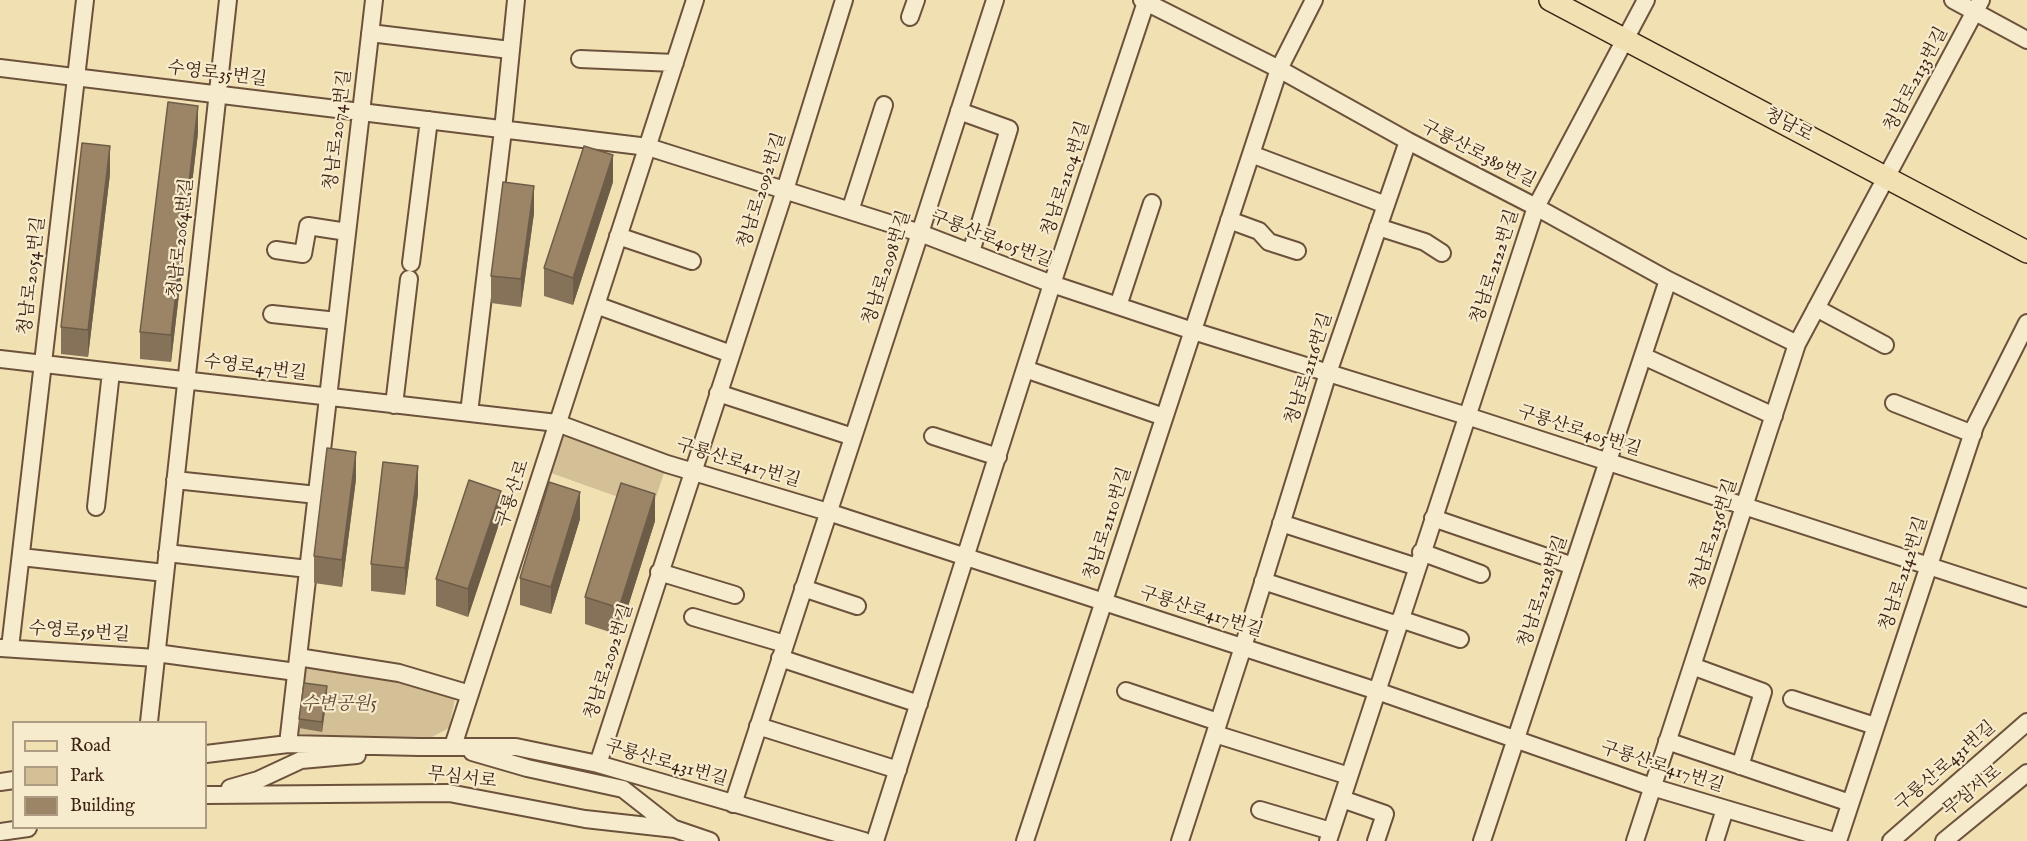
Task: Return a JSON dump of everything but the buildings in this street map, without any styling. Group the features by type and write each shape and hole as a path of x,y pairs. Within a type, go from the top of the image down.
{"main road":[{"name":"청남로","path":"1550,0 2027,252"}],"street":[{"name":"청남로2054번길","path":"5,648 21,556 85,0"},
{"name":"청남로2064번길","path":"149,721 228,0"},
{"name":"청남로2074번길","path":"288,744 374,0"},
{"path":"469,413 516,0"},
{"name":"구룡산로","path":"453,746 695,0"},
{"name":"청남로2092번길","path":"598,764 785,190 844,0"},
{"path":"910,17 916,0"},
{"name":"청남로2098번길","path":"733,804 995,0"},
{"name":"청남로2110번길","path":"1025,841 1279,69 1314,0"},
{"name":"청남로2122번길","path":"1330,836 1536,207 1646,0"},
{"path":"1953,0 1978,6 2027,40"},
{"name":"구룡산로389번길","path":"1144,1 1279,69 1668,280 1797,344"},
{"name":"청남로2104번길","path":"875,841 1144,1"},
{"name":"청남로2133번길","path":"1886,177 1978,6"},
{"path":"370,33 510,50"},
{"path":"580,59 675,63"},
{"name":"수영로35번길","path":"0,68 648,147"},
{"path":"850,211 884,105"},
{"path":"959,111 1009,129 971,252"},
{"path":"394,405 429,120"},
{"name":"청남로2116번길","path":"1180,841 1328,373 1408,141"},
{"name":"구룡산로405번길","path":"648,147 920,234 1053,284 1193,331 1467,416 2027,598"},
{"path":"1251,154 1386,205"},
{"name":"청남로2136번길","path":"1635,841 1797,344 1886,177"},
{"path":"1118,306 1152,204"},
{"path":"1229,220 1259,231 1269,242 1297,251"},
{"path":"276,250 303,254 308,226 347,232"},
{"path":"1378,227 1425,242 1442,253"},
{"path":"618,236 692,261"},
{"name":"청남로2128번길","path":"1482,841 1668,280"},
{"path":"596,305 731,354"},
{"path":"1816,308 1885,345"},
{"path":"272,314 337,321"},
{"name":"청남로2142번길","path":"1836,841 1973,434 2027,323"},
{"path":"1643,356 1774,416"},
{"name":"수영로47번길","path":"0,360 557,423"},
{"path":"1026,369 1164,417"},
{"path":"96,507 111,372"},
{"path":"718,393 853,437"},
{"path":"1894,404 1973,434"},
{"name":"구룡산로417번길","path":"557,423 667,464 828,512 1377,691 1652,787 1836,841"},
{"path":"933,436 998,457"},
{"path":"175,480 317,495"},
{"path":"1433,518 1573,566"},
{"path":"1281,523 1481,574"},
{"path":"167,553 308,569"},
{"path":"21,556 165,573"},
{"path":"659,572 735,595"},
{"path":"1263,582 1329,603 1460,639"},
{"path":"803,588 857,606"},
{"path":"693,617 782,651 854,683 919,704"},
{"name":"수영로59번길","path":"5,648 156,656"},
{"path":"156,656 399,672 470,694"},
{"path":"1692,666 1763,692 1740,766"},
{"path":"1126,691 1285,756 1349,776"},
{"path":"1792,699 1875,726"},
{"name":"구룡산로431번길","path":"1891,841 2027,722"},
{"path":"758,726 898,770"},
{"path":"1667,741 1850,804"},
{"path":"207,754 288,744 453,746 526,768 623,789 675,829"},
{"path":"209,794 258,780 301,760 453,746"},
{"name":"구룡산로431번길","path":"453,746 516,747 598,764 864,841"},
{"name":"무심서로","path":"1944,841 2027,773"},
{"name":"무심서로","path":"209,794 449,793 585,819 675,829 710,841"},
{"path":"1342,799 1385,814 1376,841"},
{"path":"1715,841 1725,809"},
{"path":"1260,810 1330,836"},
{"path":"0,832 21,829"}],"green space":[{"path":"567,427 667,464 652,509 551,473"},
{"name":"수변공원5","path":"305,664 393,678 455,699 449,728 428,739 295,736"}]}
